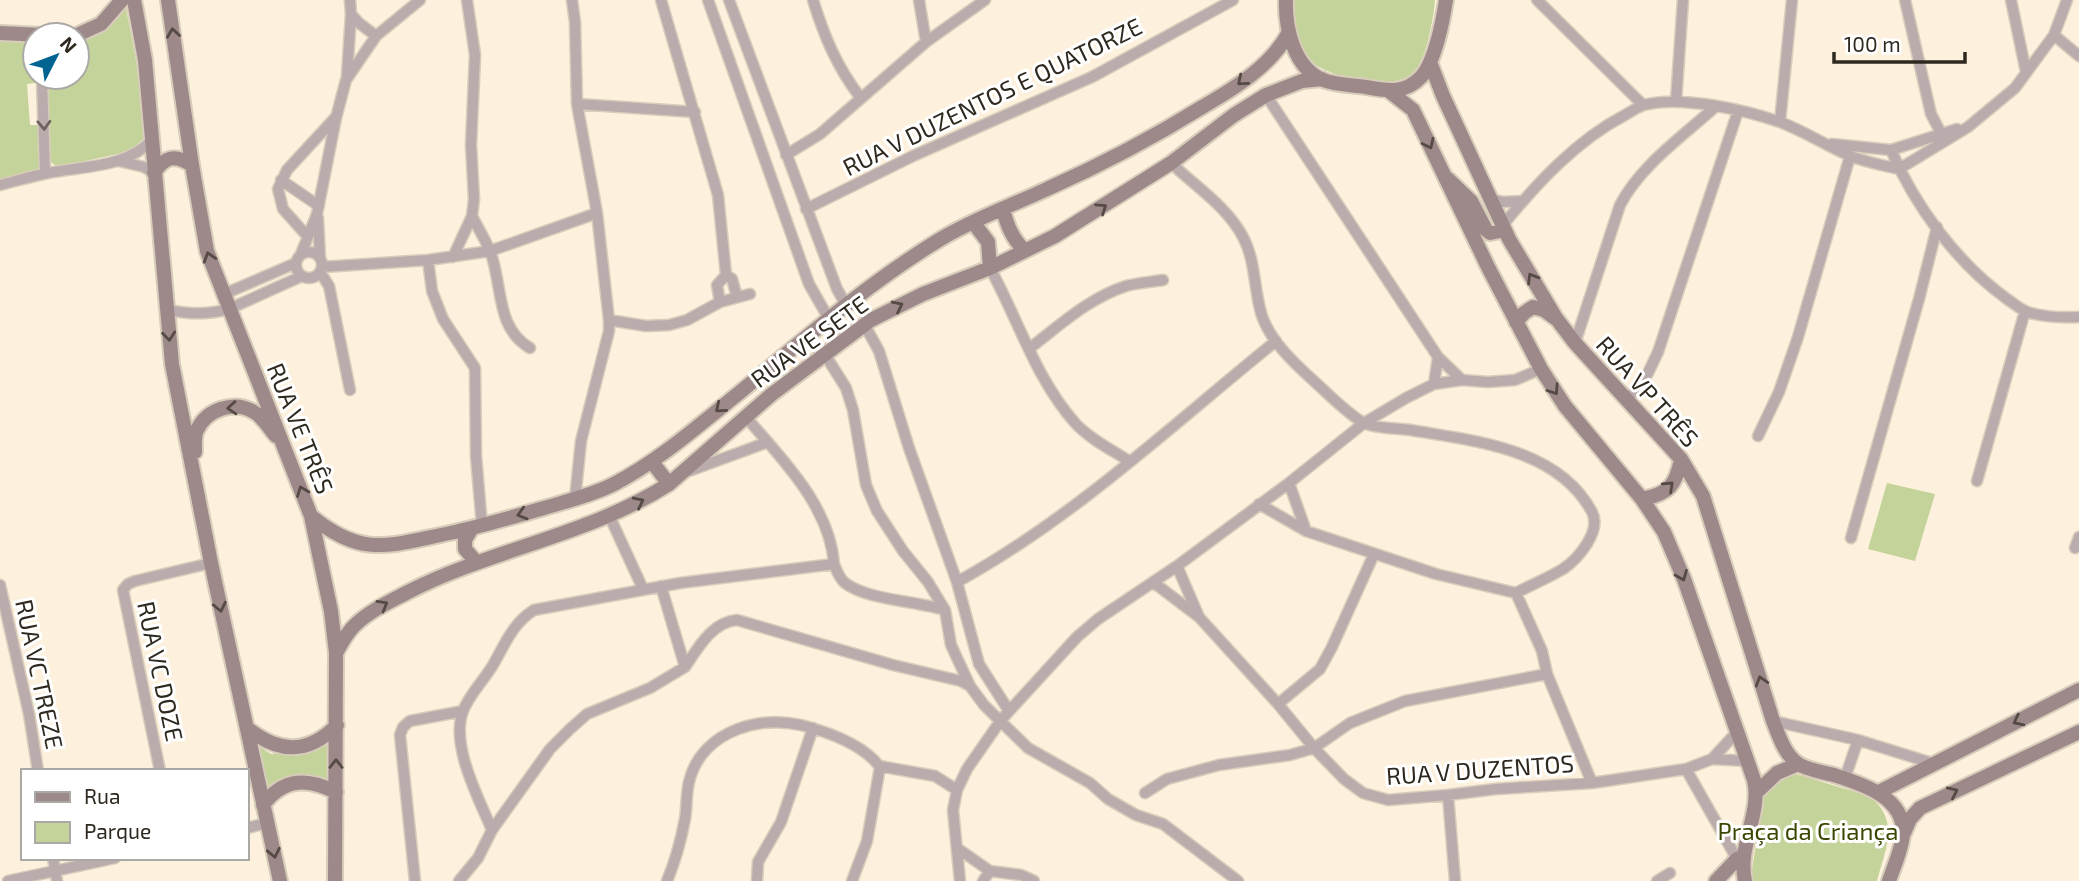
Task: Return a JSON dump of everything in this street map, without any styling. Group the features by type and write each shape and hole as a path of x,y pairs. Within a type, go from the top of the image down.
{"main road":[{"path":"91,29 101,24 122,0"},
{"path":"134,0 144,50 172,364 211,563 280,881"},
{"name":"RUA VE TRÊS","path":"168,0 207,251 222,295 311,516 331,611 336,653 335,881"},
{"path":"1286,0 1289,32 1299,58 1322,79"},
{"path":"1389,91 1406,89 1419,79 1430,62 1446,0"},
{"name":"RUA VE SETE","path":"311,516 329,531 352,542 372,547 388,546 477,527 575,499 612,485 652,462 846,305 939,240 1088,170 1234,89 1282,45 1289,32"},
{"path":"0,33 21,34"},
{"name":"RUA VP TRÊS","path":"1430,62 1504,228 1556,318 1575,343 1681,459 1703,496 1773,721 1783,747 1798,764"},
{"name":"RUA VE SETE","path":"336,653 354,626 370,613 437,577 609,516 651,496 745,416 864,324 923,293 989,268 1086,219 1171,163 1234,115 1266,95 1302,80 1322,79 1389,91"},
{"path":"1389,91 1413,110 1541,369 1565,406 1642,499 1664,532 1684,579 1757,792 1741,858 1745,881"},
{"path":"1190,115 1198,124 1203,139"},
{"path":"155,173 159,165 173,156 192,165"},
{"path":"1445,176 1471,201 1486,230 1490,233 1504,228"},
{"path":"1003,209 1009,229 1024,250"},
{"path":"973,222 988,242 989,268"},
{"path":"1516,322 1533,307 1556,318"},
{"path":"194,473 196,432 209,415 220,409 236,405 257,414 284,446"},
{"path":"1642,499 1656,497 1669,490 1678,478 1681,459"},
{"path":"652,462 663,474 674,479"},
{"path":"477,527 465,540 465,549 477,563"},
{"path":"1879,792 2079,690"},
{"path":"247,727 270,743 285,747 317,743 337,725"},
{"path":"1889,881 1903,835 1910,819 1920,807 2079,732"},
{"path":"1757,792 1777,773 1798,764 1879,792 1891,802 1902,819 1903,835"},
{"path":"263,805 271,795 291,784 306,782 336,792"},
{"path":"1716,881 1741,858"}],"street":[{"path":"281,180 318,210 321,266 312,278 298,273 299,258 318,210 346,80 350,0"},
{"path":"346,80 376,36 420,0"},
{"path":"453,257 472,216 474,183 471,145 475,55 467,0"},
{"path":"572,0 577,104 597,213 609,320 609,331 581,441 575,499"},
{"path":"661,0 718,195 726,275 717,285 720,302"},
{"path":"708,0 809,284 829,319"},
{"path":"729,0 806,209 837,289 846,305"},
{"path":"813,0 830,51 860,97"},
{"path":"919,0 926,42"},
{"path":"786,155 820,134 926,42 985,0"},
{"name":"RUA V DUZENTOS E QUATORZE","path":"806,209 913,156 1092,77 1233,0"},
{"path":"1537,0 1643,105"},
{"path":"1780,122 1792,0"},
{"path":"1905,0 1931,114 1941,133"},
{"path":"2011,0 2026,72"},
{"path":"1504,228 1522,201 1600,128 1643,105 1676,101 1738,111 1780,122 1850,156 1899,169 1968,127 2007,95 2054,35 2067,0"},
{"path":"1676,101 1681,1"},
{"path":"351,14 376,36"},
{"path":"2054,35 2079,56"},
{"path":"43,91 46,173"},
{"path":"1266,95 1438,357 1462,380"},
{"path":"577,104 695,112"},
{"path":"1575,343 1620,205 1628,191 1639,177 1715,107"},
{"path":"1628,399 1648,373 1658,352 1738,111"},
{"path":"1924,138 1931,114"},
{"path":"308,237 283,209 278,188 281,180 336,118"},
{"path":"1825,144 1891,150 1968,127"},
{"path":"0,186 46,173 119,161 143,149 152,140"},
{"path":"1891,150 1907,185 1937,227 1992,288 2025,311 2079,317"},
{"path":"1758,436 1779,392 1798,337 1850,156"},
{"path":"119,161 144,167 155,173"},
{"path":"1171,163 1216,203 1245,240 1263,318 1276,341 1314,381 1364,423 1479,441 1541,461 1570,483 1587,502 1595,517 1593,532 1566,567 1516,593 1436,574 1306,531 1259,505"},
{"path":"1491,199 1503,202 1522,201"},
{"path":"321,266 428,260 490,251 597,213"},
{"path":"472,216 490,251 502,308 510,327 517,341 530,348"},
{"path":"1851,538 1937,227"},
{"path":"222,295 311,252 321,266 329,286 350,390"},
{"path":"428,260 432,291 443,319 474,368 477,527"},
{"path":"989,268 1054,394 1078,426 1129,461"},
{"path":"726,275 732,279 737,297"},
{"path":"166,309 193,314 229,309 302,276"},
{"path":"1030,348 1085,306 1104,295 1128,286 1163,280"},
{"path":"609,320 646,326 669,325 687,320 720,302 750,294"},
{"path":"1978,481 2025,311"},
{"path":"864,324 878,351 957,582 979,664 1009,711"},
{"path":"957,582 1083,499 1276,341"},
{"path":"824,353 846,388 853,410 866,485 877,511 945,610 951,645 970,686 984,705 1028,748 1090,783 1108,799 1136,815 1163,824 1238,881"},
{"path":"1434,384 1438,357"},
{"path":"960,881 953,810 957,790 973,760 1001,720 1098,619 1177,566 1289,483 1364,423 1434,384 1462,380 1515,380 1541,369"},
{"path":"745,416 794,475 821,518 833,545 834,564 846,584 874,595 945,610"},
{"path":"674,479 768,442"},
{"path":"1289,483 1306,531"},
{"path":"609,516 643,589"},
{"path":"1278,704 1320,668 1374,554"},
{"name":"RUA VC DOZE","path":"160,769 123,590 135,580 211,563"},
{"path":"492,830 476,791 459,735 463,711 522,617 534,610 643,589 834,564"},
{"name":"RUA V DUZENTOS","path":"1177,566 1199,617"},
{"name":"RUA V DUZENTOS","path":"1153,582 1199,617 1314,748 1363,793 1388,800 1592,783 1686,769 1712,759 1747,761"},
{"name":"RUA VC TREZE","path":"0,585 29,714 38,769"},
{"path":"661,586 685,667"},
{"path":"1516,593 1542,651 1547,674 1592,783"},
{"path":"459,881 478,858 492,830 550,749 569,729 587,714 650,688 685,667 705,639 718,626 728,621 737,620 893,666 961,681 970,686"},
{"path":"1145,793 1167,779 1219,765 1290,755 1314,748 1350,723 1405,701 1547,674"},
{"path":"415,881 400,735 403,727 410,722 463,711"},
{"path":"667,881 685,820 689,782 695,765 704,751 723,735 748,725 769,720 827,732 877,763 935,776 957,790"},
{"path":"1773,721 1858,740 1935,764"},
{"path":"757,881 758,862 781,822 813,728"},
{"name":"RUA V DUZENTOS","path":"1712,759 1737,732"},
{"path":"1844,779 1858,740"},
{"path":"852,881 867,841 879,779 877,763"},
{"path":"1686,769 1741,858"},
{"path":"1448,795 1455,881"},
{"path":"248,828 267,823"},
{"path":"957,848 990,870 1021,875 1034,881"},
{"path":"8,881 56,876 108,860"},
{"path":"983,881 990,870"},
{"path":"1657,881 1670,873"}],"green space":[{"path":"1293,0 1435,0 1426,48 1414,72 1403,79 1371,82 1335,74 1306,58 1294,37"},
{"path":"125,3 139,76 144,138 131,151 58,167 49,161 49,91 91,91 91,28"},
{"path":"0,37 21,38 21,91 28,91 30,125 38,125 41,165 37,170 0,181"},
{"path":"1887,483 1935,494 1915,561 1868,549"},
{"path":"329,744 327,779 316,776 280,781 268,792 260,747 271,754 319,748"},
{"name":"Praça da Criança","path":"1792,773 1869,796 1879,805 1888,825 1888,836 1877,881 1752,881 1764,793 1772,784"}]}
